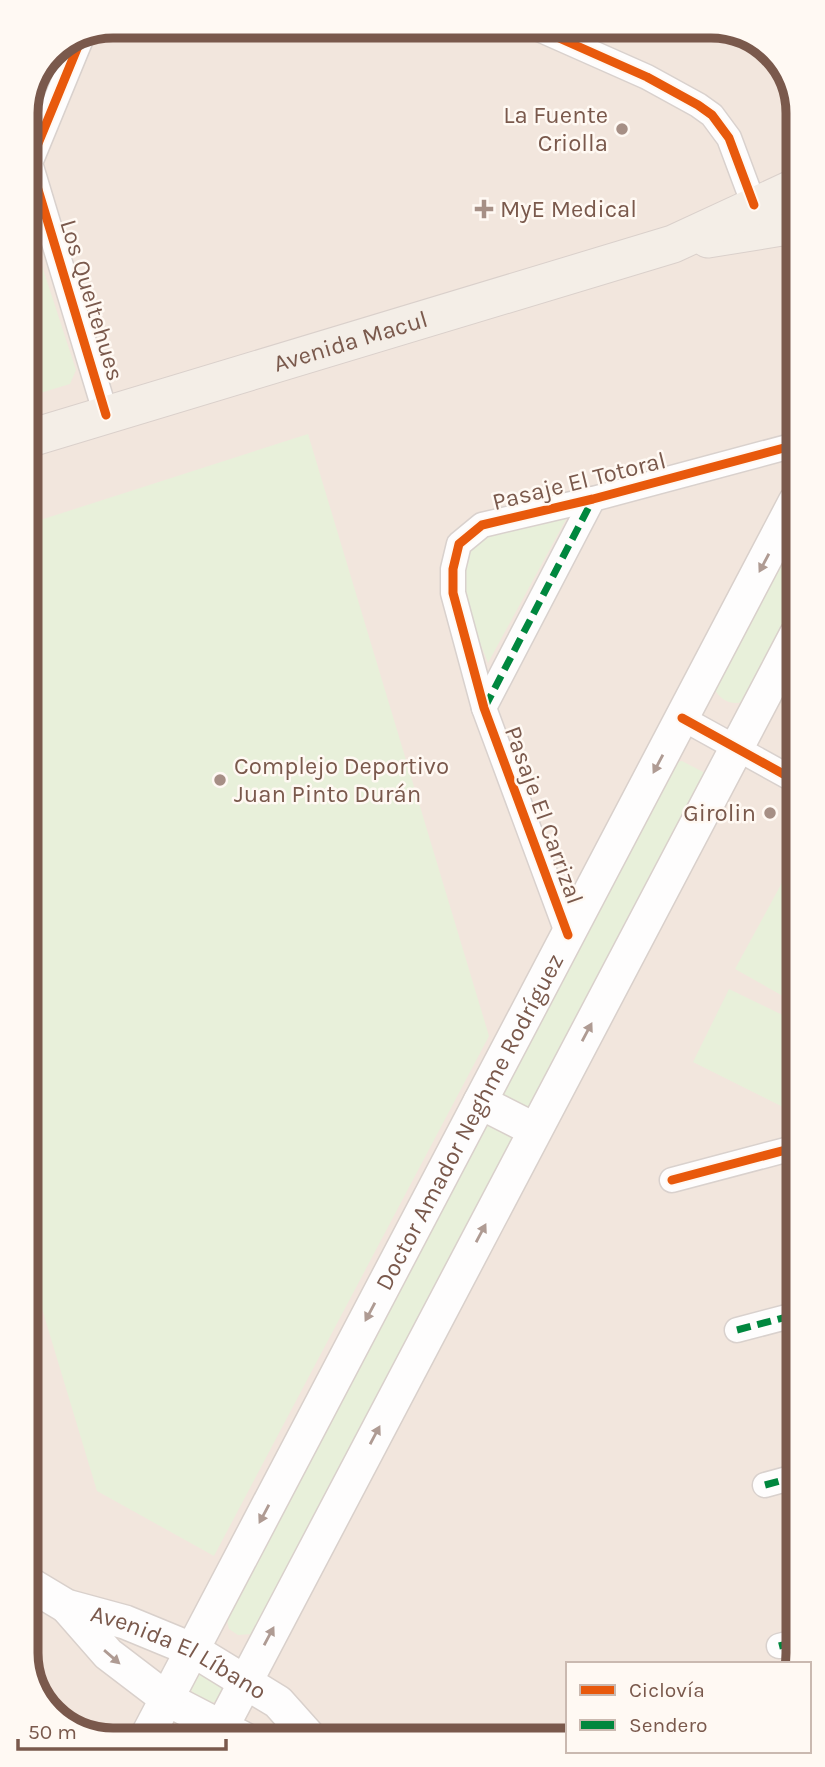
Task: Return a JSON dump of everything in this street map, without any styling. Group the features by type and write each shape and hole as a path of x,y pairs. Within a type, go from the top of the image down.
{"main road":[{"name":"Avenida Macul","path":"673,244 786,191"},
{"name":"Avenida Macul","path":"39,435 673,244 786,226"},
{"name":"Doctor Amador Neghme Rodríguez","path":"151,1728 786,519"},
{"path":"230,1728 245,1681 786,654"},
{"path":"480,1102 535,1130"},
{"name":"Avenida El Líbano","path":"38,1589 66,1606 125,1622 192,1650 278,1702 301,1728"},
{"name":"Avenida El Líbano","path":"66,1606 108,1654 167,1699 214,1728"}],"street":[{"path":"561,39 648,77 698,104 712,115 729,138 754,205"},
{"name":"Los Queltehues","path":"39,138 77,48"},
{"name":"Los Queltehues","path":"39,199 106,415"},
{"name":"Pasaje El Totoral","path":"484,708 453,593 453,569 459,544 482,525 593,499 786,447"},
{"name":"Pasaje El Carrizal","path":"568,936 484,708 593,499"},
{"path":"682,718 786,776"},
{"path":"672,1180 786,1150"},
{"path":"737,1330 786,1317"},
{"path":"765,1485 786,1479"}],"shaded area":[{"path":"113,38 717,39 736,42 757,54 774,72 783,89 786,104 786,1662 566,1662 566,1728 108,1728 85,1723 60,1707 42,1678 38,1654 39,108 46,80 54,68 64,57 89,42"}],"green space":[{"path":"39,256 76,370 70,384 39,393"},
{"name":"Complejo Deportivo Juan Pinto Durán","path":"308,434 489,1036 214,1556 97,1491 38,1296 39,521"},
{"path":"570,512 488,663 459,591 464,563 472,547 492,535"},
{"path":"786,548 786,627 747,700 728,702 714,688"},
{"path":"682,761 705,773 252,1634 238,1635 229,1629 226,1615 676,762"},
{"path":"786,875 786,998 735,969"},
{"path":"729,989 786,1017 786,1108 693,1062"},
{"path":"202,1669 225,1689 215,1702 208,1702 193,1694 192,1683"}],"marked path":[{"path":"485,707 593,499"},
{"path":"737,1330 786,1317"},
{"path":"765,1485 786,1479"},
{"path":"779,1646 786,1644"}],"cycle path":[{"path":"561,39 647,77 712,115 729,138 754,205"},
{"path":"39,141 77,48"},
{"path":"39,193 106,415"},
{"path":"568,935 484,708 453,593 453,569 459,544 482,525 593,499 786,447"},
{"path":"682,718 786,775"},
{"path":"672,1180 786,1150"}],"place":[{"name":"La Fuente Criolla","path":"622,129"},
{"name":"MyE Medical","path":"484,209"},
{"name":"Complejo Deportivo Juan Pinto Durán","path":"220,780"},
{"name":"Girolin","path":"770,813"}]}
